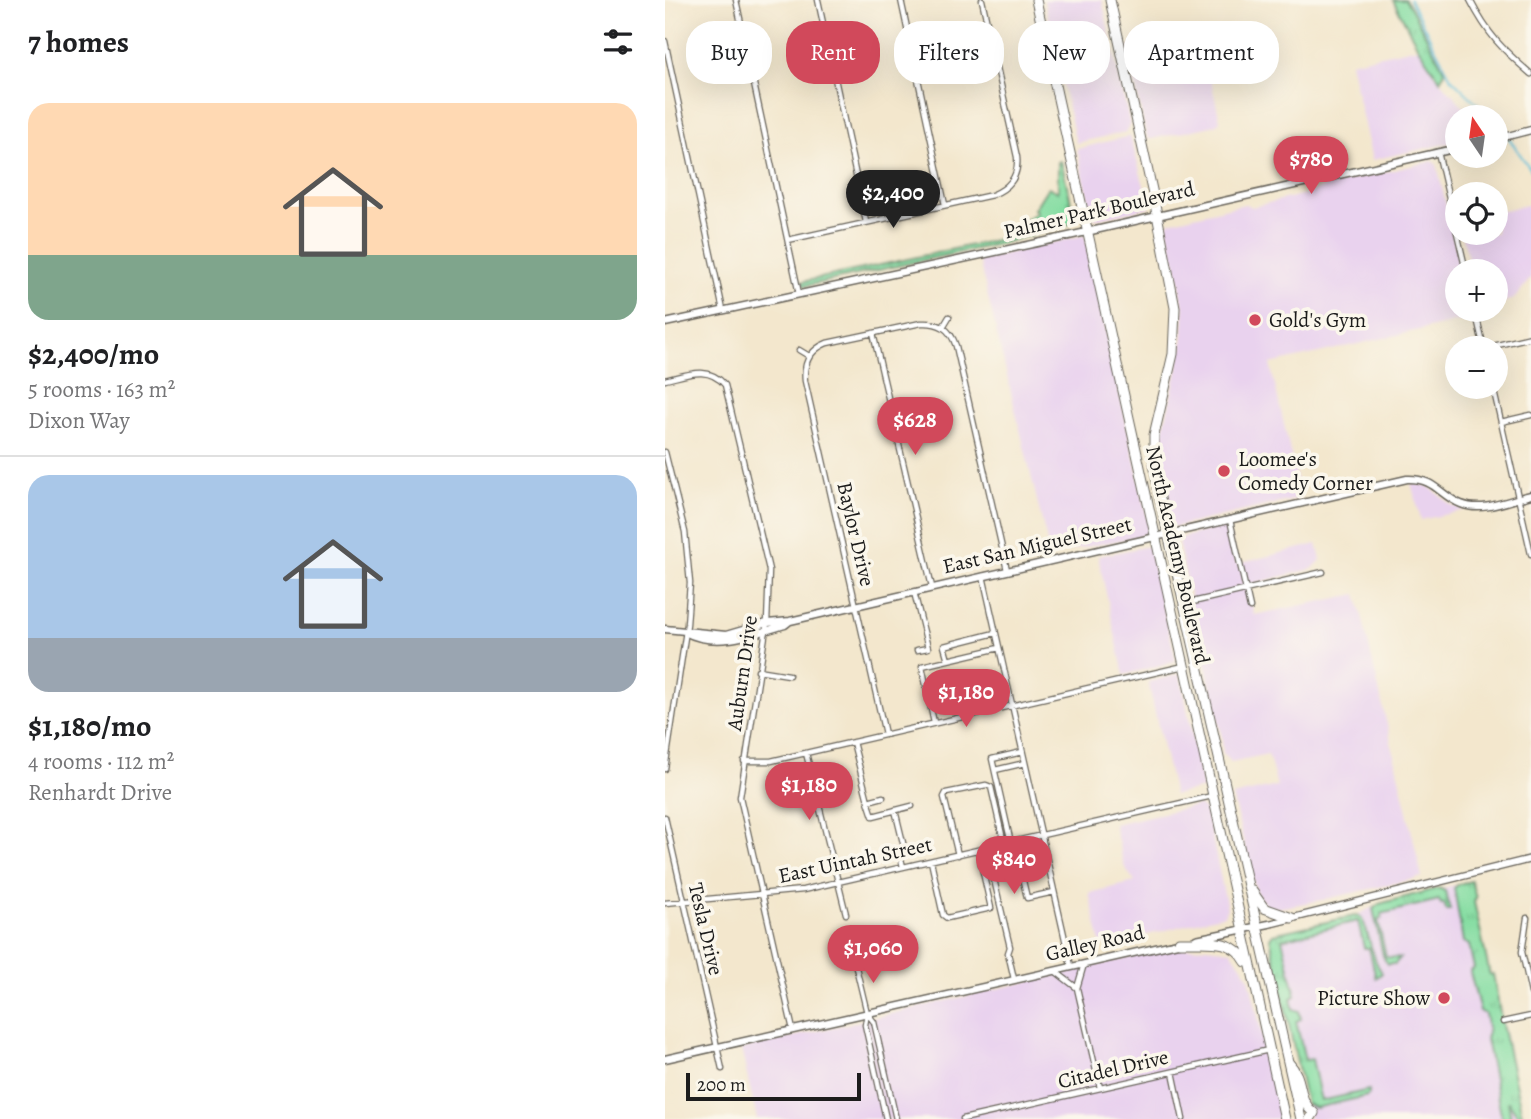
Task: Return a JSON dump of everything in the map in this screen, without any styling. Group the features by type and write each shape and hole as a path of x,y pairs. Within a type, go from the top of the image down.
{"highway":[{"name":"North Academy Boulevard","path":"1036,0 1285,1119"},
{"name":"North Academy Boulevard","path":"1110,0 1175,308 1173,354 1157,420 1154,449 1159,494 1301,1119"},
{"path":"1248,885 1264,908 1292,918"},
{"path":"1179,942 1223,943 1233,946 1244,958 1252,976"},
{"path":"1288,1062 1297,1070 1305,1106 1314,1112 1310,1119"}],"main road":[{"path":"1509,136 1530,130"},
{"name":"Palmer Park Boulevard","path":"665,323 1445,151"},
{"name":"East San Miguel Street","path":"685,632 726,635 767,623 790,621 1407,479 1427,481 1456,502 1468,506 1483,507 1531,495"},
{"name":"East San Miguel Street","path":"685,632 694,637 720,640 765,631 790,621"},
{"path":"665,629 685,632"},
{"name":"Galley Road","path":"665,1059 1084,963 1258,927 1531,859"}],"street":[{"path":"736,0 799,294"},
{"path":"818,0 866,222"},
{"path":"901,0 945,205"},
{"path":"788,240 992,195 1010,184 1018,166 982,0"},
{"path":"1470,0 1499,46 1531,74"},
{"path":"665,41 723,310"},
{"path":"1439,152 1463,259"},
{"path":"943,327 949,317"},
{"path":"799,350 809,356 827,343 921,323 935,324 951,334 1007,570"},
{"path":"873,333 932,587"},
{"path":"1508,342 1531,337"},
{"name":"Baylor Drive","path":"809,356 804,369 805,381 885,734"},
{"name":"Auburn Drive","path":"665,380 708,373 725,385 769,570 767,623 740,797 793,1030"},
{"path":"1496,399 1531,554"},
{"path":"1501,422 1531,415"},
{"path":"665,452 689,559 689,602 665,769"},
{"path":"1230,519 1250,608"},
{"path":"1184,604 1323,572"},
{"path":"983,576 1071,966"},
{"path":"915,592 928,648 917,650"},
{"path":"948,660 944,646 995,633"},
{"path":"934,723 922,666 999,648"},
{"path":"744,761 771,761 1185,666"},
{"path":"758,670 789,675"},
{"path":"853,742 873,816 912,806"},
{"path":"1022,752 992,759 1027,898 1054,892"},
{"path":"806,753 846,914"},
{"path":"995,770 1025,763"},
{"path":"958,855 944,797 946,793 986,785 991,787 1004,844"},
{"name":"East Uintah Street","path":"665,903 761,894 837,882 1212,796"},
{"path":"868,801 883,797"},
{"path":"895,810 905,848 899,850 903,867"},
{"name":"Tesla Drive","path":"665,817 722,1069"},
{"path":"931,861 943,915 947,918 969,914 991,908 981,849"},
{"path":"981,849 1005,923 1014,979"},
{"path":"1527,918 1522,952 1531,993"},
{"path":"855,963 886,1119"},
{"path":"1084,963 1077,988 1100,1088"},
{"path":"1054,970 1077,988"},
{"path":"867,1013 875,1023 896,1119"},
{"path":"1503,1022 1531,1016"},
{"name":"Citadel Drive","path":"963,1119 1269,1050"},
{"path":"1173,1072 1183,1119"}],"shaded area":[{"path":"1044,0 1102,0 1107,21 1049,21"},
{"path":"1110,36 1130,125 1126,132 1076,143 1063,84 1110,84"},
{"path":"1418,47 1435,75 1462,105 1445,105 1445,144 1372,160 1350,62"},
{"path":"1135,84 1212,84 1220,121 1216,125 1151,139 1146,133"},
{"path":"1130,136 1150,207 1095,219 1077,149"},
{"path":"1433,161 1437,165 1445,200 1445,245 1455,245 1458,259 1445,259 1445,322 1454,322 1270,364 1301,498 1174,527 1171,525 1161,481 1160,445 1182,348 1184,312 1167,228 1169,222 1245,204 1252,207 1329,185"},
{"path":"1531,204 1531,278 1514,299 1508,301 1508,259 1468,259 1465,245 1508,245 1508,209"},
{"path":"1085,235 1151,534 1050,554 979,260"},
{"path":"1411,483 1428,486 1451,505 1465,510 1421,520"},
{"path":"1227,525 1237,564 1317,544 1321,560 1312,569 1247,585 1254,615 1357,594 1422,877 1278,908 1267,906 1257,895 1232,796 1277,786 1268,754 1231,762 1223,754 1206,666 1200,655 1189,608 1190,593 1178,543 1184,537"},
{"path":"1149,546 1176,661 1124,675 1098,556"},
{"path":"1180,674 1203,788 1174,795 1148,682"},
{"path":"1199,805 1207,813 1227,908 1224,915 1108,945 1101,944 1089,893 1135,882 1124,866 1114,824"},
{"path":"1471,881 1523,1119 1310,1119 1270,944 1271,935 1357,915 1379,904"},
{"path":"1207,947 1231,950 1249,977 1281,1119 757,1119 741,1049 1162,950"}],"green space":[{"path":"1393,0 1405,0 1410,6 1445,72 1440,80 1418,47"},
{"path":"1061,161 1074,214 1070,224 1003,243 805,286 802,284 1019,235 1015,226 1037,212 1034,209 1048,187 1058,192 1058,162"},
{"path":"1471,881 1523,1119 1519,1118 1508,1101 1511,1119 1502,1119 1486,1039 1488,1031 1485,1014 1480,1011 1470,972 1474,968 1469,945 1463,942 1454,888"},
{"path":"1439,888 1445,891 1450,910 1446,910 1444,903 1441,904 1439,900 1381,914 1382,918 1378,920 1386,957 1400,958 1395,964 1387,964 1373,909 1379,904"},
{"path":"1358,915 1364,924 1382,973 1376,978 1369,948 1364,948 1358,921 1282,939 1296,996 1291,998 1293,1009 1299,1011 1301,1019 1296,1021 1305,1060 1312,1059 1321,1101 1369,1090 1367,1096 1315,1108 1306,1104 1270,938 1273,934"}],"waterway":[{"path":"1410,0 1451,78 1479,105"},
{"path":"1509,138 1531,170"}],"place":[{"name":"Gold's Gym","path":"1255,320"},
{"name":"Loomee's Comedy Corner","path":"1224,471"},
{"name":"Picture Show","path":"1444,998"}]}
